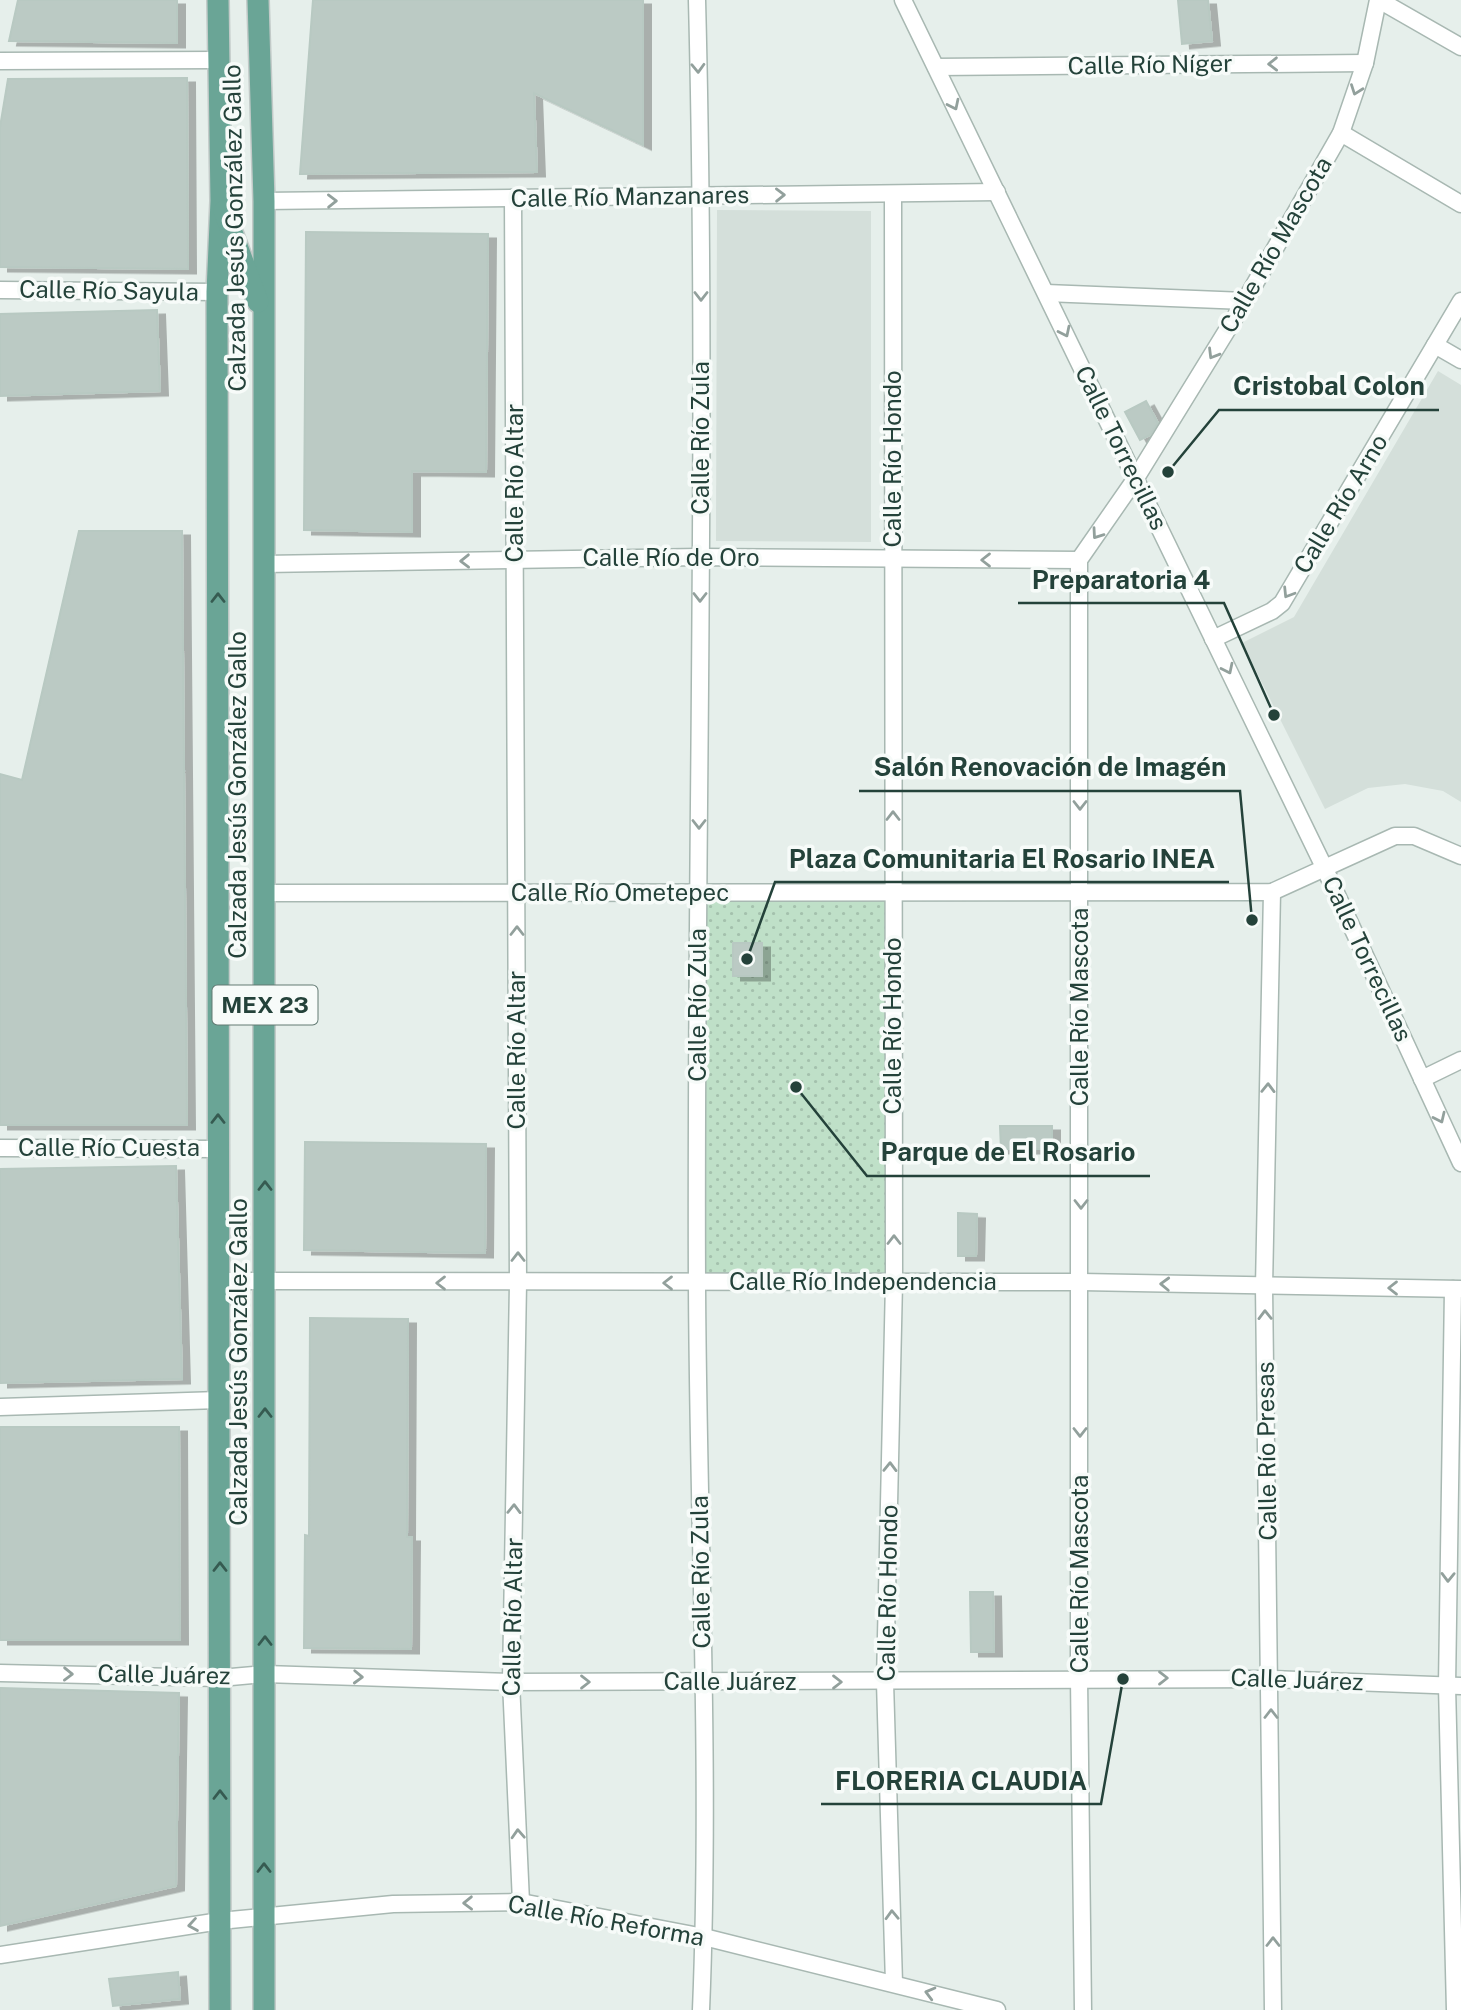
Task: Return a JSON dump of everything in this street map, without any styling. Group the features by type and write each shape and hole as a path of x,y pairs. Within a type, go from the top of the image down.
{"main road":[{"name":"Calzada Jesús González Gallo","path":"218,0 221,201 218,292 220,2010"},
{"name":"Calzada Jesús González Gallo","path":"258,0 264,201 264,2010"},
{"path":"221,201 262,314"}],"street":[{"name":"Calle Río Zula","path":"697,0 702,196 697,1283 703,1682 704,1937 701,2010"},
{"name":"Calle Torrecillas","path":"903,0 1324,867 1461,1163"},
{"path":"1379,0 1461,47"},
{"name":"Calle Río Mascota","path":"1083,2010 1079,1678 1079,560 1136,478 1245,301 1341,133 1365,64 1379,0"},
{"path":"0,61 217,60"},
{"name":"Calle Río Níger","path":"936,67 1365,64"},
{"path":"1341,133 1461,204"},
{"name":"Calle Río Manzanares","path":"264,201 997,192"},
{"name":"Calle Río Hondo","path":"893,194 894,1282 886,1682 894,1983"},
{"name":"Calle Río Altar","path":"513,198 518,1283 511,1682 521,1902"},
{"name":"Calle Río Sayula","path":"0,290 218,292"},
{"path":"1046,293 1245,301"},
{"name":"Calle Río Arno","path":"1213,639 1272,611 1282,603 1461,301"},
{"path":"1435,345 1461,360"},
{"name":"Calle Río de Oro","path":"264,564 700,557 1079,560"},
{"name":"Calle Río Ometepec","path":"265,892 1272,892 1384,839 1405,835 1461,856"},
{"name":"Calle Río Presas","path":"1272,892 1264,1287 1271,1678 1273,2010"},
{"path":"1422,1079 1461,1060"},
{"name":"Calle Río Cuesta","path":"0,1148 218,1149"},
{"name":"Calle Río Independencia","path":"219,1281 1081,1282 1457,1289"},
{"path":"1455,2010 1457,1289"},
{"path":"0,1407 219,1400"},
{"name":"Calle Juárez","path":"0,1673 220,1678 265,1674 511,1682 1271,1678 1454,1686"},
{"name":"Calle Río Reforma","path":"0,1955 220,1921 264,1919 393,1904 521,1902 704,1937 997,2010"}],"shaded area":[{"path":"717,210 871,211 871,542 716,541"},
{"path":"1438,371 1461,385 1461,802 1443,791 1405,784 1368,788 1325,809 1242,643 1294,617"}],"green space":[{"path":"705,898 888,898 888,1276 702,1277"}],"building":[{"path":"18,0 177,0 177,43 9,41"},
{"path":"313,0 643,0 643,145 534,93 537,172 300,174"},
{"path":"1178,0 1208,0 1212,41 1182,44"},
{"path":"187,78 188,269 0,267 0,127 8,79"},
{"path":"306,232 488,234 486,472 412,471 412,532 304,530"},
{"path":"157,310 160,391 0,396 0,314"},
{"path":"1146,401 1158,423 1150,435 1140,440 1125,412"},
{"path":"79,531 182,531 187,1125 0,1125 0,774 22,780"},
{"path":"733,943 762,943 762,976 733,976"},
{"path":"1000,1126 1052,1126 1052,1149 1001,1149"},
{"path":"305,1142 486,1144 485,1253 304,1250"},
{"path":"176,1166 182,1379 0,1383 0,1169"},
{"path":"958,1213 977,1214 976,1256 958,1256"},
{"path":"310,1318 408,1319 407,1537 412,1537 411,1649 304,1648 305,1535 309,1536"},
{"path":"0,1427 179,1427 180,1640 0,1640"},
{"path":"970,1592 993,1592 994,1652 971,1652"},
{"path":"0,1688 179,1693 176,1886 0,1926"},
{"path":"178,1972 180,1999 113,2006 109,1979"}],"place":[{"name":"Cristobal Colon","path":"1168,472"},
{"name":"Preparatoria 4","path":"1274,715"},
{"name":"Salón Renovación de Imagén","path":"1252,920"},
{"name":"Plaza Comunitaria El Rosario INEA","path":"747,959"},
{"name":"Parque de El Rosario","path":"796,1087"},
{"name":"FLORERIA CLAUDIA","path":"1123,1679"}]}
